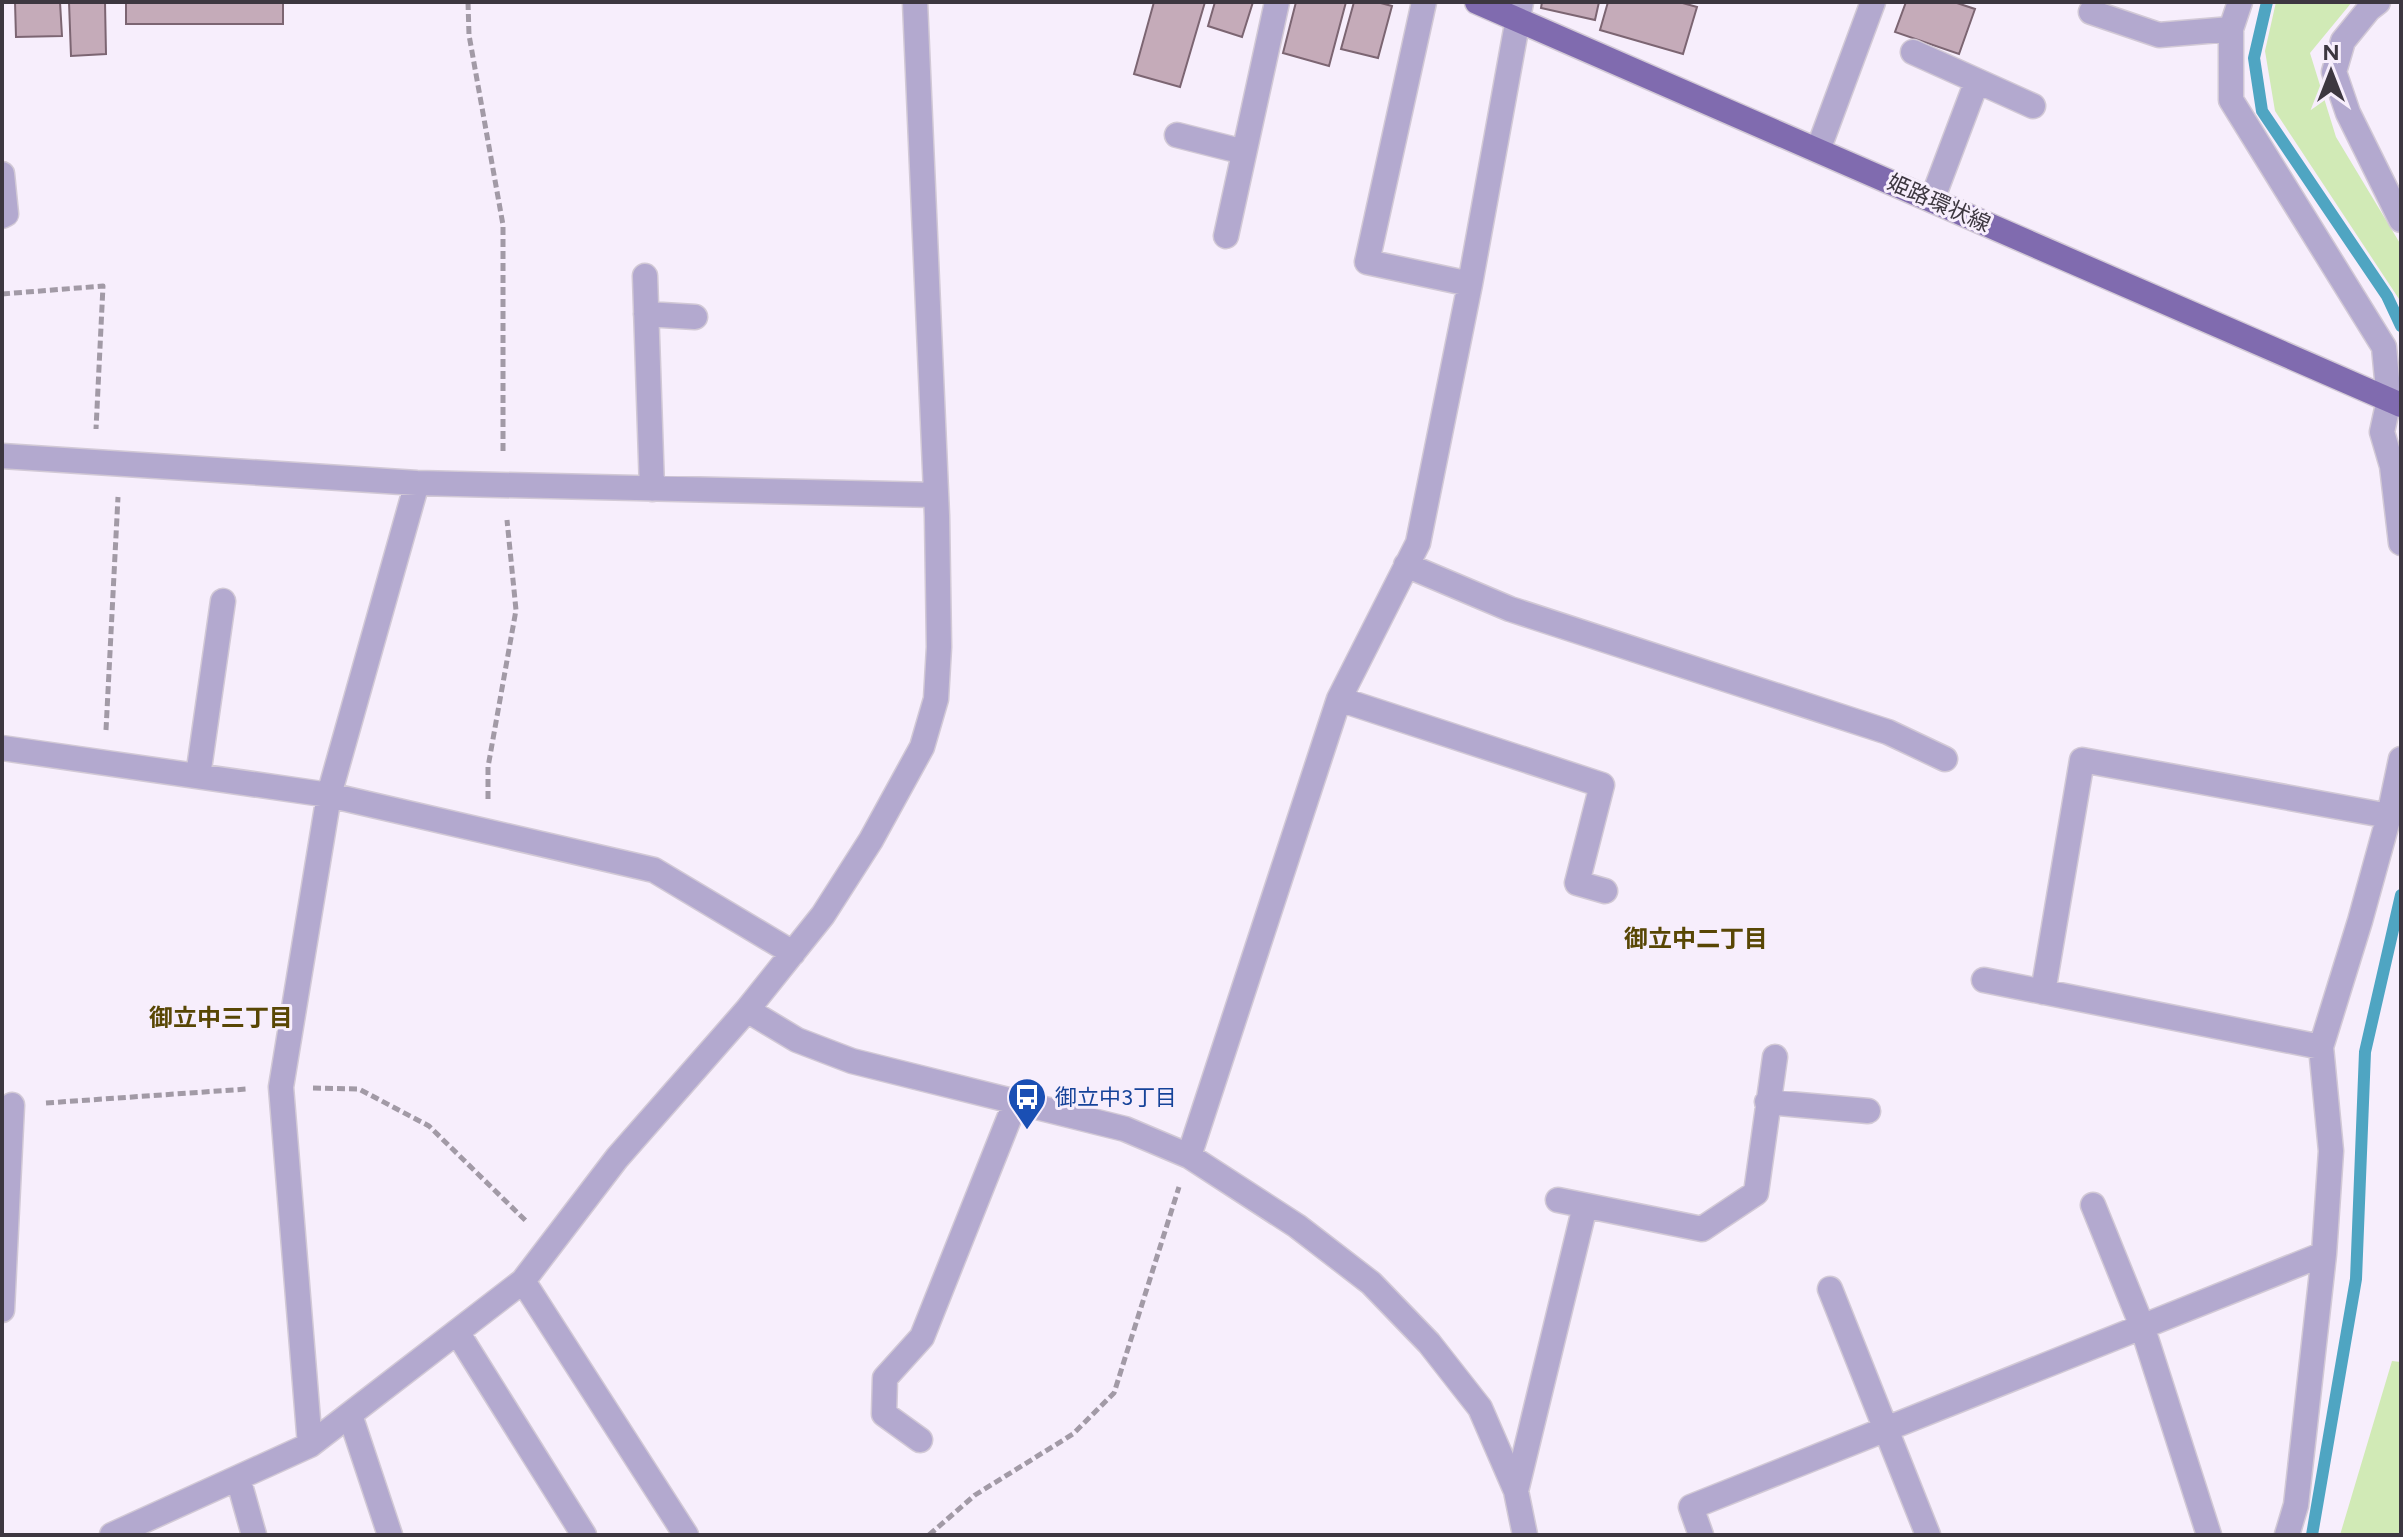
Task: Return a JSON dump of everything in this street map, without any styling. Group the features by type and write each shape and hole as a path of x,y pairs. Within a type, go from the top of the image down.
{"main road":[{"name":"姫路環状線","path":"1477,2 1519,10 1818,150 2395,402"}],"street":[{"path":"112,1535 310,1445 523,1281 617,1158 747,1010 823,915 871,840 922,747 936,699 939,647 936,495 915,2"},
{"path":"1226,236 1277,2"},
{"path":"1424,2 1367,262 1470,284"},
{"path":"1818,150 1873,2"},
{"path":"2240,2 2231,29 2231,100 2384,347 2395,402 2382,432 2392,466 2401,543"},
{"path":"2378,2 2343,41 2334,72 2348,113 2401,220"},
{"path":"1189,1156 1339,699 1418,543 1470,284 1519,10"},
{"path":"2091,12 2159,35 2231,29"},
{"path":"1913,52 2033,106"},
{"path":"1932,200 1977,81"},
{"path":"1177,135 1244,152"},
{"path":"2,174 6,214 2,216"},
{"path":"645,276 652,489"},
{"path":"646,314 695,317"},
{"path":"2,456 417,483 936,495"},
{"path":"310,1445 281,1087 329,795 417,483"},
{"path":"1406,565 1510,609 1888,732 1945,759"},
{"path":"198,776 223,601"},
{"path":"1339,699 1602,785 1577,883 1605,891"},
{"path":"2,748 329,795 654,870 793,953"},
{"path":"2287,1535 2296,1505 2324,1254 2331,1151 2321,1047 2389,816 2401,759"},
{"path":"2043,992 2082,760 2389,816"},
{"path":"1984,980 2321,1047"},
{"path":"747,1010 797,1040 852,1061 1125,1129 1189,1156 1297,1226 1358,1273 1429,1343 1480,1408 1516,1491 1525,1535"},
{"path":"1558,1200 1702,1229 1756,1193 1775,1057"},
{"path":"920,1440 884,1414 885,1378 922,1337 1016,1101"},
{"path":"1767,1102 1868,1111"},
{"path":"2,1310 12,1105"},
{"path":"2093,1205 2142,1326 2209,1535"},
{"path":"1516,1491 1585,1206"},
{"path":"1701,1535 1691,1507 2324,1254"},
{"path":"523,1281 686,1535"},
{"path":"1830,1289 1928,1535"},
{"path":"457,1332 584,1535"},
{"path":"350,1415 390,1535"},
{"path":"238,1478 254,1535"}],"path":[{"path":"468,2 469,35 503,225 503,485 516,610 488,767 487,832"},
{"path":"2,294 103,286 94,462"},
{"path":"104,763 119,464"},
{"path":"929,1535 975,1495 1073,1434 1114,1393 1189,1156"}],"green space":[{"path":"2276,2 2352,2 2310,53 2336,137 2401,245 2401,302 2275,111 2265,51"},
{"path":"2392,1361 2401,1362 2401,1535 2340,1535"}],"building":[{"path":"15,2 60,2 62,36 16,37"},
{"path":"69,2 105,2 106,54 71,56"},
{"path":"126,2 283,2 283,24 126,24"},
{"path":"1154,2 1205,2 1180,87 1134,74"},
{"path":"1215,2 1253,2 1242,37 1208,26"},
{"path":"1296,2 1346,2 1329,66 1283,53"},
{"path":"1354,2 1377,2 1392,6 1378,58 1341,49"},
{"path":"1542,2 1599,2 1595,20 1541,8"},
{"path":"1608,2 1679,2 1697,7 1683,54 1600,30"},
{"path":"1906,2 1954,2 1975,9 1959,54 1895,32"}],"waterway":[{"path":"2267,2 2254,58 2262,111 2387,296 2401,326"},
{"path":"2312,1535 2356,1279 2365,1052 2401,895"}],"place":[{"name":"御立中3丁目","path":"1027,1131"}],"district":[{"name":"御立中二丁目","path":"1696,938"},
{"name":"御立中三丁目","path":"221,1017"}]}
